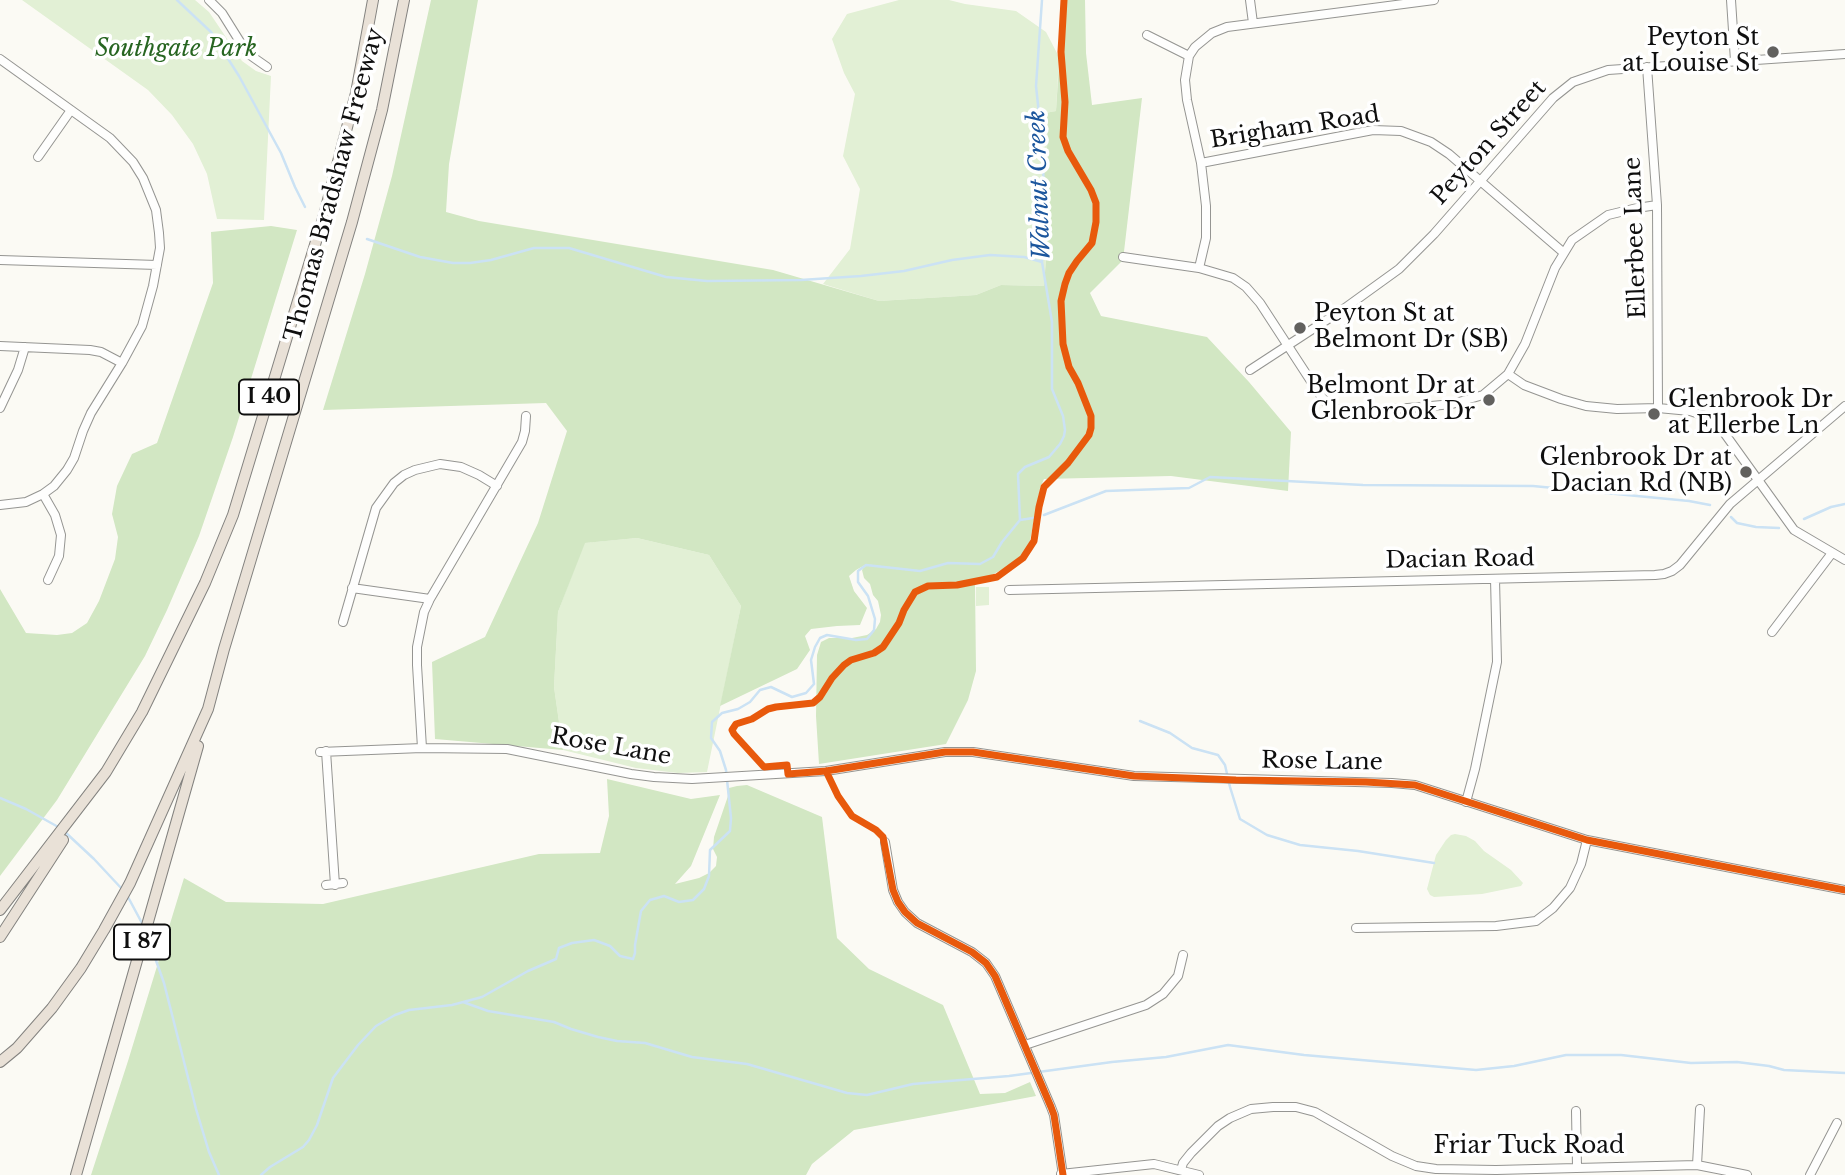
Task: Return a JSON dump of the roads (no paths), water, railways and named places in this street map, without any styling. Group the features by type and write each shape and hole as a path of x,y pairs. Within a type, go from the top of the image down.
{"highway":[{"name":"Thomas Bradshaw Freeway","path":"0,910 106,772 142,712 205,583 233,515 324,215 356,93 373,0"},
{"name":"Thomas Bradshaw Freeway","path":"0,1062 17,1048 52,1008 104,930 130,883 208,709 352,222 382,110 404,0"},
{"name":"I 87","path":"76,1175 208,709"},
{"path":"0,937 106,772"}],"street":[{"path":"209,0 222,13 247,53 267,68"},
{"path":"1250,0 1253,23"},
{"path":"1199,268 1206,238 1206,206 1201,163 1185,80 1189,57 1195,47 1212,33 1227,27 1368,4 1434,0"},
{"path":"1731,0 1735,61"},
{"path":"1147,35 1189,57"},
{"name":"Peyton Street","path":"1250,370 1345,309 1399,269 1434,234 1553,98 1573,82 1608,70 1845,54"},
{"path":"0,59 110,138 133,162 150,193 158,221 160,248 142,326 91,413 67,470 54,486 43,494 26,502 0,505"},
{"name":"Ellerbee Lane","path":"1647,67 1657,205 1658,408"},
{"path":"38,157 71,110"},
{"name":"Brigham Road","path":"1201,163 1373,130 1401,131 1431,142 1449,154 1564,253"},
{"path":"1123,257 1199,268 1233,278 1246,287 1260,303 1328,405 1339,411 1374,411 1452,404 1483,395 1508,374 1525,344 1555,268 1572,240 1608,215 1657,205"},
{"path":"0,260 157,265"},
{"path":"0,346 90,350 101,352 122,363"},
{"path":"0,408 18,370 25,347"},
{"path":"1508,374 1524,385 1586,406 1617,409 1658,408 1690,411 1706,416 1720,427 1794,530 1845,560"},
{"name":"Dacian Road","path":"1009,590 1655,575 1672,571 1688,556 1730,504 1845,406"},
{"path":"422,748 417,647 424,612 522,442 526,431 526,416"},
{"path":"343,622 376,508 394,483 404,475 440,464 461,467 497,486"},
{"path":"43,494 55,515 61,535 59,556 48,580"},
{"path":"1772,632 1832,553"},
{"path":"1466,802 1497,662 1495,579"},
{"path":"352,588 430,599"},
{"name":"Rose Lane","path":"335,884 323,752 422,748 507,749 654,777 713,779 826,771 944,752 974,752 1134,776 1415,785 1587,840 1845,890"},
{"path":"1356,928 1496,926 1536,921 1553,908 1570,888 1581,864 1587,840"},
{"path":"885,842 891,884 901,908 917,923 972,952 986,963 995,976 1054,1115 1061,1175 1154,1164 1199,1175"},
{"path":"1025,1045 1146,1005 1163,994 1178,976 1183,955"},
{"name":"Friar Tuck Road","path":"1181,1170 1191,1153 1217,1126 1230,1118 1251,1110 1296,1107 1315,1112 1392,1156 1416,1166 1496,1172 1577,1167 1697,1165 1747,1175"},
{"path":"1697,1165 1700,1109"},
{"path":"1576,1111 1577,1167"},
{"path":"1810,1175 1837,1123"}],"waterway":[{"path":"177,0 211,32 239,76 281,153 305,207"},
{"name":"Walnut Creek","path":"261,1175 303,1147 309,1140 333,1078 376,1026 409,1010 452,1005 482,997 528,971 556,959 559,948 572,943 594,940 610,946 620,956 633,959 641,911 650,900 664,896 679,902 693,900 704,889 709,876 710,850 730,831 726,770 720,751 711,738 712,722 722,713 738,709 750,702 760,690 771,687 792,697 806,693 814,684 811,660 820,638 827,635 867,639 874,630 875,619 868,596 858,582 858,571 866,565 920,571 948,563 980,564 993,557 1020,520 1018,474 1025,467 1049,457 1060,444 1065,430 1063,416 1052,389 1052,322 1042,262 1046,216 1036,86 1042,0"},
{"path":"367,239 420,257 453,263 491,260 534,248 569,248 666,277 707,281 861,276 990,255 1024,257 1042,262"},
{"path":"1044,515 1106,491 1189,488 1210,477 1363,485 1533,486 1710,505"},
{"path":"1804,519 1845,504"},
{"path":"1731,517 1737,523 1779,528"},
{"path":"1020,520 1033,518"},
{"path":"1140,721 1170,733 1192,748 1218,755 1225,765 1240,819 1267,835 1300,845 1434,863"},
{"path":"0,798 60,828"},
{"path":"65,832 122,889"},
{"path":"128,897 143,925"},
{"path":"148,938 164,983 196,1109 219,1175"},
{"path":"463,1002 488,1011 554,1022 598,1037 645,1043 692,1057 747,1064 847,1093 867,1095 913,1084 1009,1076 1166,1057 1228,1045 1304,1055 1476,1070 1514,1066 1566,1055 1621,1055 1691,1063 1737,1062 1784,1070 1845,1073"}],"place":[{"name":"Peyton St at Louise St","path":"1773,52"},
{"name":"Peyton St at Belmont Dr (SB)","path":"1300,328"},
{"name":"Belmont Dr at Glenbrook Dr","path":"1489,400"},
{"name":"Glenbrook Dr at Ellerbe Ln","path":"1654,414"},
{"name":"Glenbrook Dr at Dacian Rd (NB)","path":"1746,472"}],"park label":[{"name":"Southgate Park","path":"176,50"}]}
